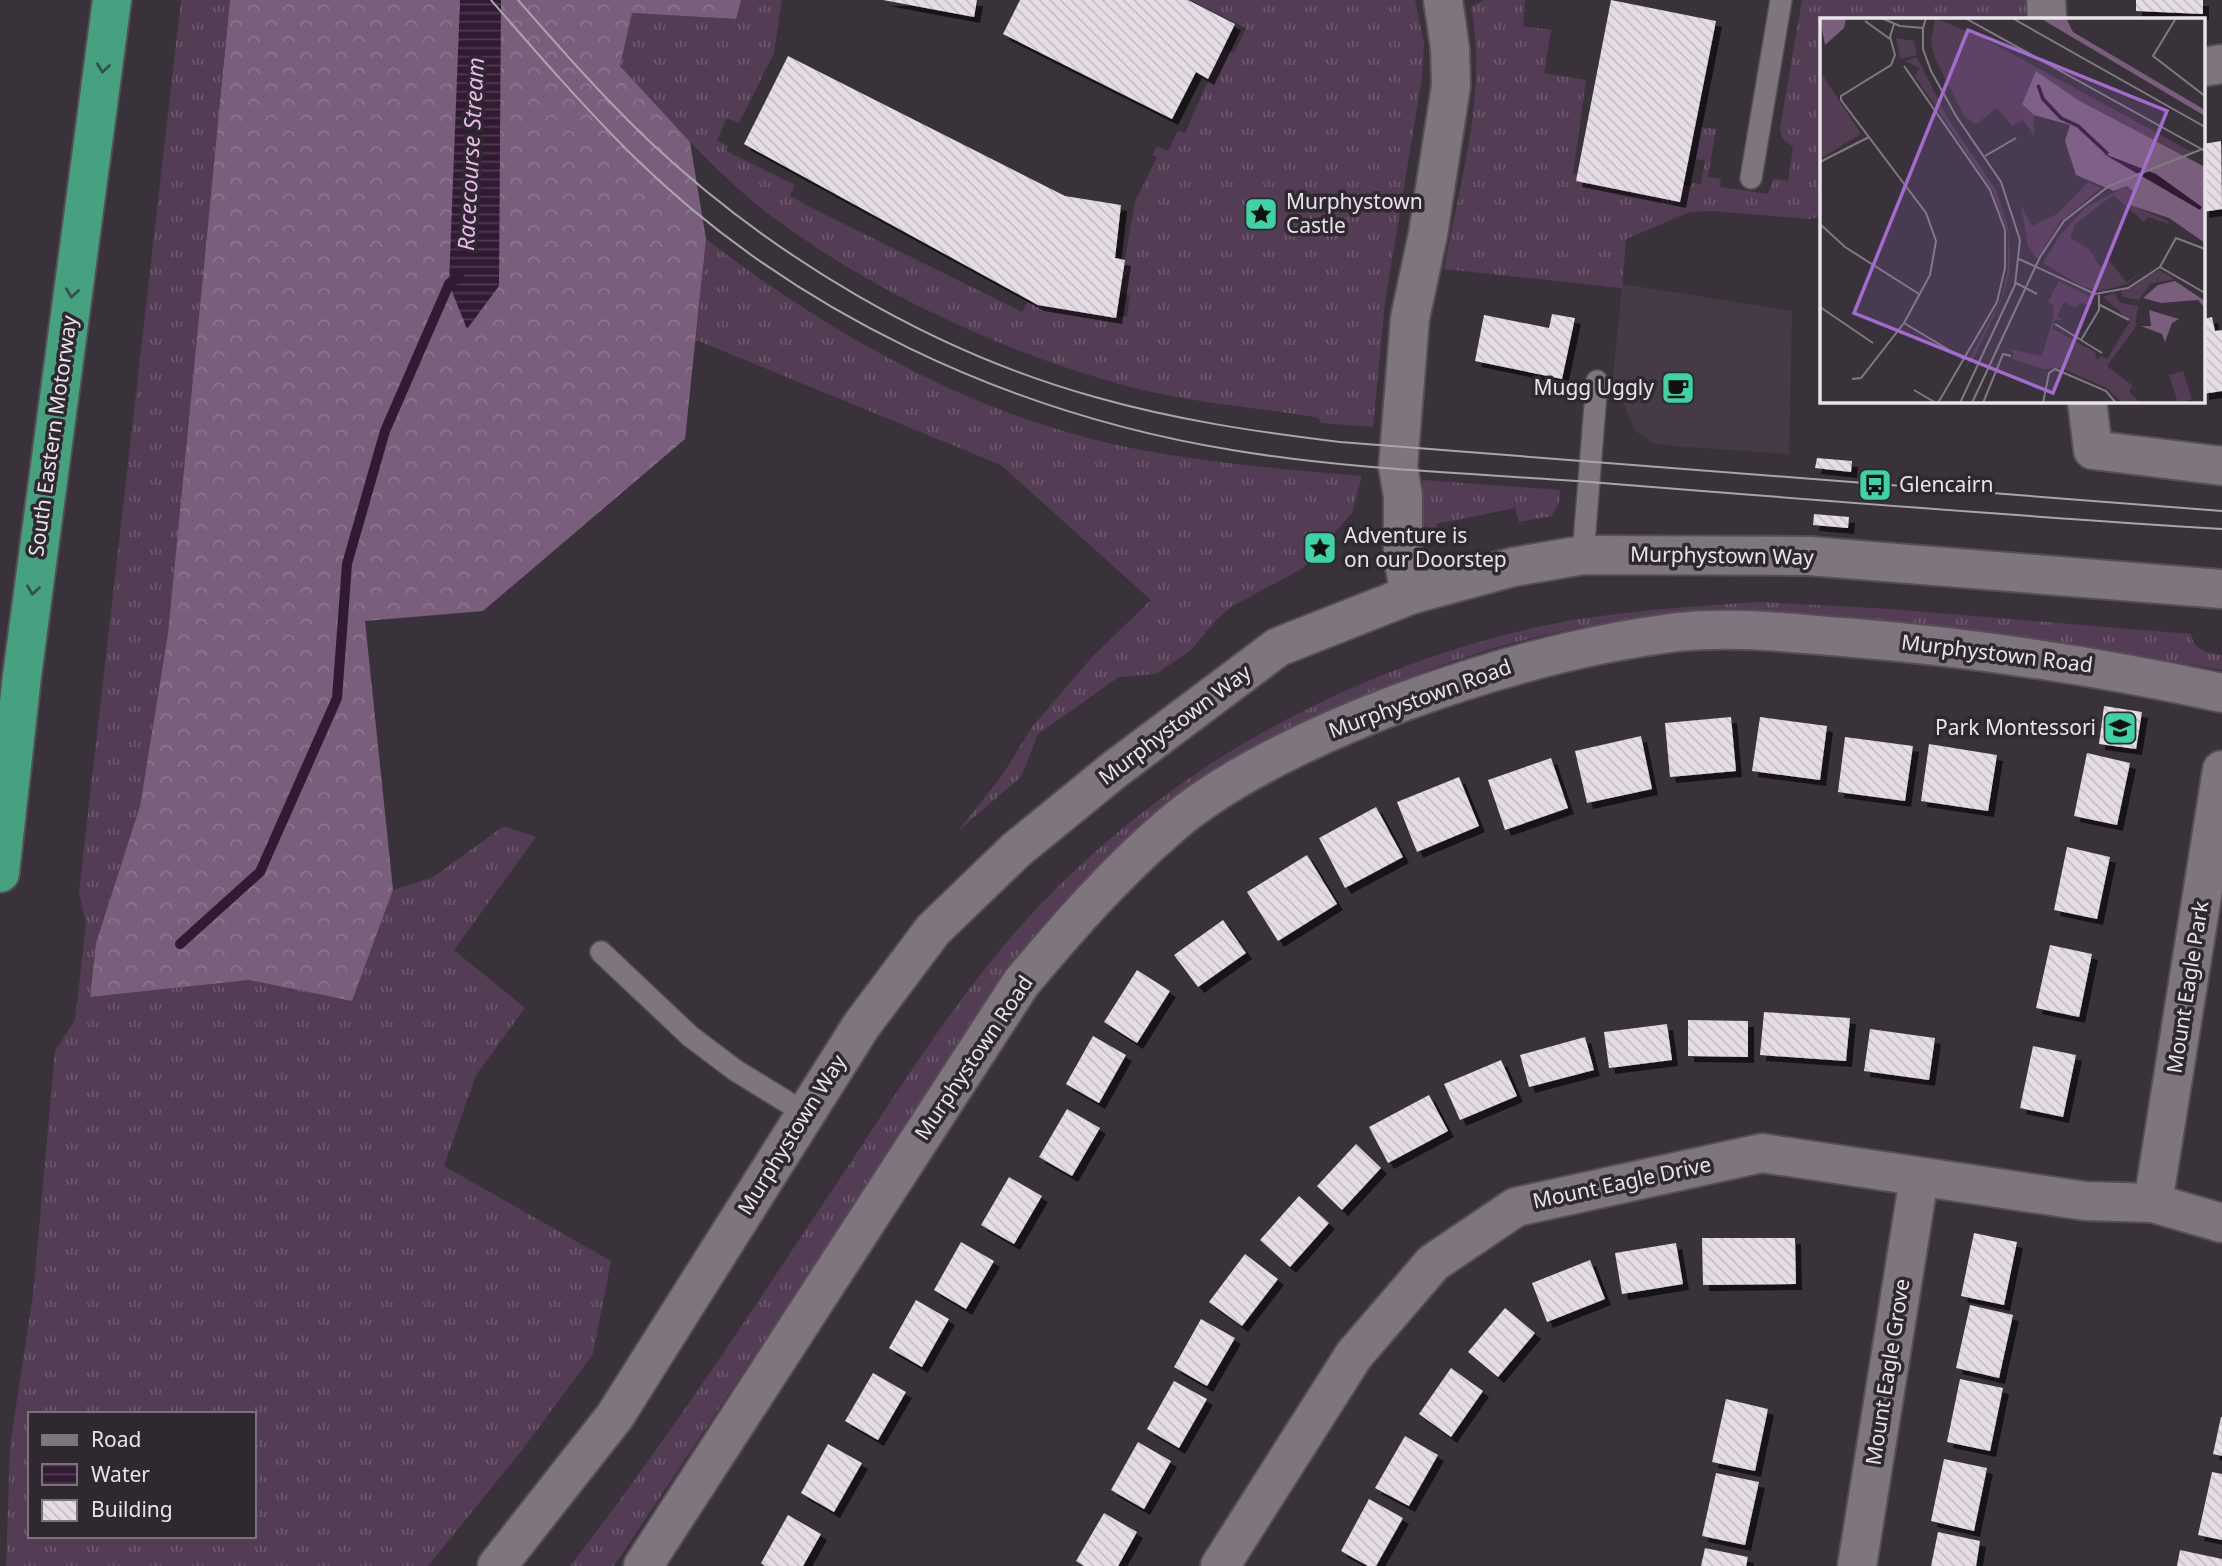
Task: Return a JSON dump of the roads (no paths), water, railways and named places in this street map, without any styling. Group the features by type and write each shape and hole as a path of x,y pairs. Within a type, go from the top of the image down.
{"highway":[{"name":"South Eastern Motorway","path":"0,873 22,676 112,0"}],"street":[{"path":"1410,595 1403,557 1403,496 1398,467 1410,318 1428,234 1451,86 1450,48 1443,0"},
{"path":"2046,0 2046,18"},
{"path":"2204,67 2222,64"},
{"path":"2087,402 2093,450 2222,466"},
{"name":"Murphystown Way","path":"497,1566 615,1416 861,1026 933,930 1016,850 1114,770 1279,647 1410,595 1513,567 1583,555 1809,556 2222,589"},
{"name":"Murphystown Road","path":"643,1566 1021,983 1092,899 1173,823 1248,774 1345,724 1507,665 1590,646 1681,632 1756,630 1897,641 2114,669 2222,692"},
{"name":"Mount Eagle Park","path":"2153,1203 2222,770"},
{"name":"Mount Eagle Drive","path":"1220,1566 1354,1356 1433,1263 1516,1207 1762,1153 2085,1201 2153,1203 2222,1223"},
{"name":"Mount Eagle Grove","path":"1857,1566 1919,1178"}],"lane":[{"path":"1751,178 1781,0"},
{"path":"1583,555 1597,381"},
{"path":"601,952 691,1036 735,1070 805,1113"}],"water":[{"path":"460,0 501,0 499,286 467,329 449,284"}],"waterway":[{"name":"Racecourse Stream","path":"180,944 260,872 337,698 347,564 385,431 449,284 459,276"}],"tram line":[{"path":"491,0 631,154 694,211 762,262 834,308 909,348 987,382 1068,411 1149,433 1232,450 1321,462 2222,529"},
{"path":"518,0 565,54 648,140 696,183 747,223 856,295 914,326 1034,378 1095,397 1217,424 1340,442 2222,511"}],"place":[{"name":"Murphystown Castle","path":"1261,214"},
{"name":"Mugg Uggly","path":"1678,388"},
{"name":"Glencairn","path":"1875,485"},
{"name":"Adventure is on our Doorstep","path":"1320,548"},
{"name":"Park Montessori","path":"2120,728"}]}
